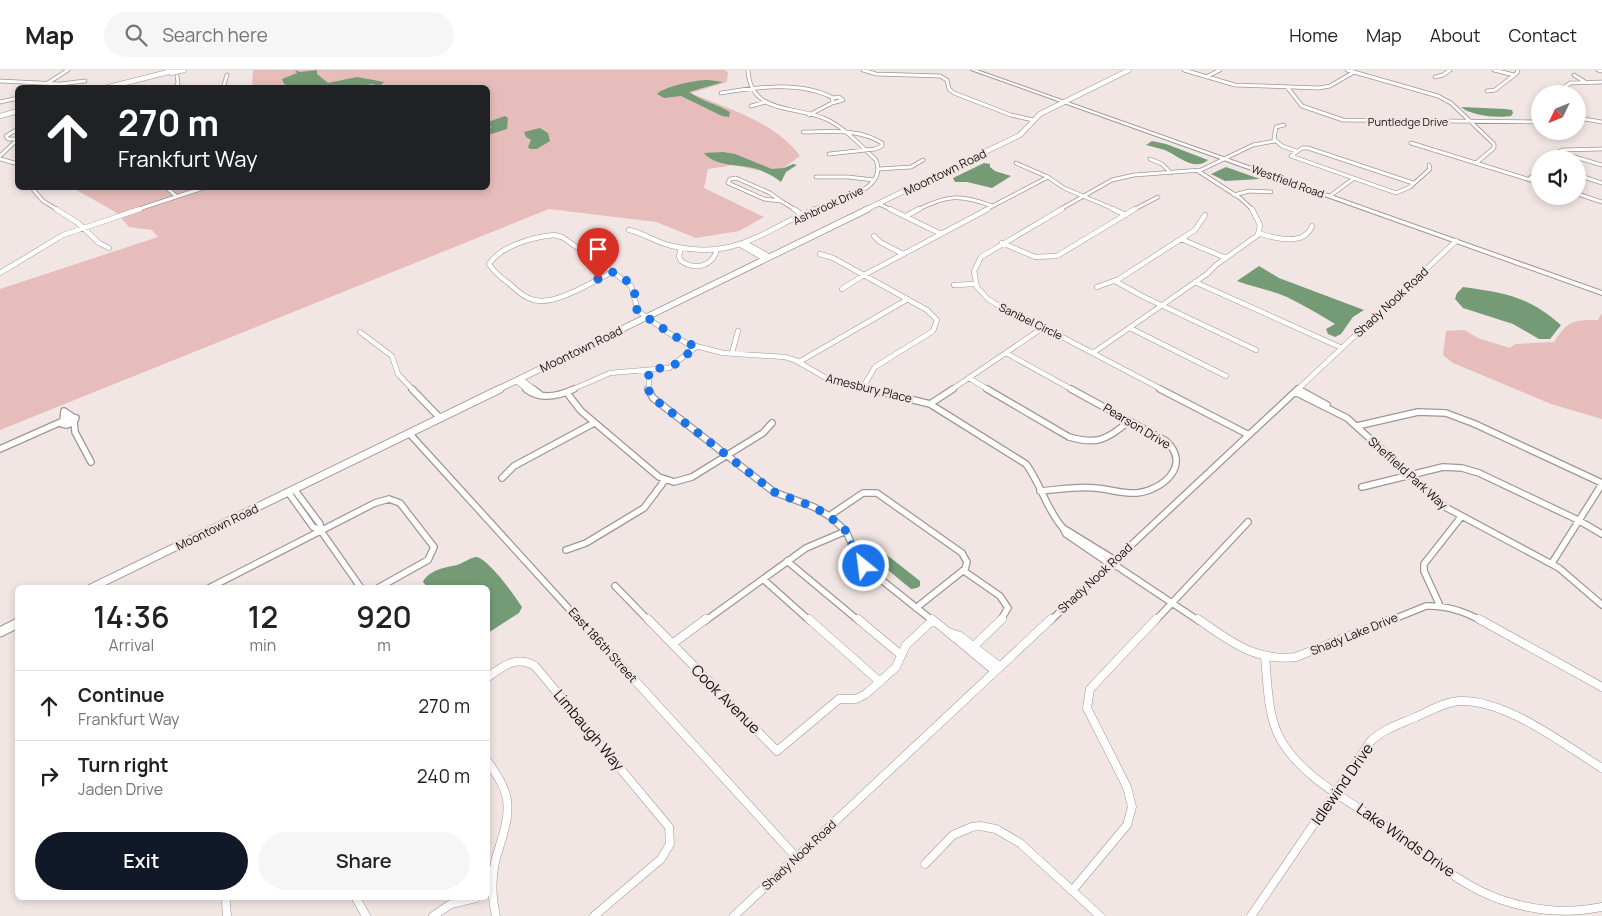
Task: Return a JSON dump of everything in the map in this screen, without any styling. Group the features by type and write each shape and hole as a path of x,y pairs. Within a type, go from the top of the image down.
{"main road":[{"path":"117,85 176,70"},
{"path":"125,85 184,70"},
{"name":"Westfield Road","path":"973,70 1602,293"},
{"path":"0,114 15,111"}],"street":[{"path":"45,85 68,70"},
{"path":"748,70 747,81 750,88 768,102 798,113 829,121 876,160 879,169 911,167 923,160"},
{"path":"863,70 876,74 940,76 947,80 949,89 954,93 1010,115 1033,120"},
{"name":"Moontown Road","path":"97,585 1020,136 1040,114 1128,70"},
{"path":"1184,70 1235,85 1287,87 1328,87 1354,72"},
{"path":"1206,77 1220,70"},
{"path":"1347,70 1445,99 1495,145 1476,162"},
{"path":"1435,77 1443,75 1450,70"},
{"path":"1494,70 1514,75"},
{"path":"1487,91 1494,90 1518,70"},
{"path":"1598,70 1602,71"},
{"path":"224,85 227,75"},
{"path":"1574,75 1585,82"},
{"path":"176,85 177,76"},
{"path":"0,81 68,84 85,81"},
{"path":"1567,85 1602,82"},
{"name":"Puntledge Drive","path":"1287,87 1302,106 1343,120 1531,122"},
{"path":"721,92 750,88 814,90 833,98 839,97 843,100 832,103 809,115"},
{"path":"832,103 833,98"},
{"path":"0,102 15,99"},
{"path":"751,106 768,102"},
{"path":"1586,119 1602,122"},
{"path":"1275,142 1274,130 1276,127 1284,125"},
{"path":"1,133 8,134 15,131"},
{"path":"803,132 864,134 882,143 882,146 878,149 829,154"},
{"path":"8,134 8,138 15,139"},
{"path":"15,142 0,157 15,163"},
{"path":"954,285 976,284 973,271 977,261 986,253 1120,178 1198,171 1211,167 1245,148 1260,143 1275,142 1296,152"},
{"path":"1411,143 1529,179"},
{"path":"1413,183 1308,148 1302,148 1291,157 1400,194 1430,169 1429,165"},
{"path":"1563,150 1602,149"},
{"path":"1150,159 1162,164 1171,174"},
{"path":"1586,160 1602,165"},
{"path":"1016,163 1048,177 1060,186 1126,214"},
{"name":"Ashbrook Drive","path":"629,230 661,243 681,248 717,249 747,244 766,236 803,214 858,192 874,180 879,174 879,169"},
{"path":"1093,353 1195,282 1251,241 1258,233 1260,223 1250,206 1198,171"},
{"path":"816,177 848,177 874,180"},
{"path":"842,289 864,275 1048,177"},
{"path":"781,201 764,199 730,184 728,181 733,178 741,179 770,193 803,214"},
{"path":"1586,178 1602,183"},
{"path":"1330,196 1353,179"},
{"path":"34,190 44,202 84,227 102,246 109,248"},
{"path":"169,190 176,196"},
{"path":"0,273 51,241 84,227 196,190"},
{"path":"1234,194 1271,192"},
{"path":"906,216 950,195 970,197 992,206"},
{"path":"1002,244 1027,256 1044,259 1061,255 1126,214 1158,197"},
{"path":"1586,197 1602,202"},
{"path":"879,204 941,234"},
{"path":"1097,287 1115,281 1181,239 1197,228 1205,214"},
{"path":"1258,233 1279,239 1295,240 1305,236 1312,226"},
{"name":"Amesbury Place","path":"613,272 554,299 541,302 530,299 490,268 490,261 499,253 537,237 551,234 562,237 613,272 631,285 634,290 636,308 674,336 696,347 716,352 777,355 799,362 826,378 930,404 1026,464 1032,472 1051,516 1063,528 1066,534 1112,562"},
{"path":"874,236 880,242 903,254"},
{"path":"1181,239 1226,258"},
{"name":"Shady Nook Road","path":"734,916 1456,241"},
{"path":"747,244 768,258"},
{"path":"741,245 768,258"},
{"path":"681,248 677,256 678,259 684,264 694,266 705,265 714,261 717,256 717,249"},
{"path":"820,254 833,258 908,299 931,312 936,318 936,326 931,333 876,367 863,387"},
{"path":"1044,259 1046,266"},
{"path":"1115,281 1256,350"},
{"path":"1195,282 1342,348"},
{"name":"Sanibel Circle","path":"976,284 986,297 995,304 1044,327 1249,435"},
{"path":"799,362 908,299"},
{"path":"930,404 1044,327"},
{"path":"1130,328 1226,376"},
{"path":"732,353 738,331"},
{"path":"360,332 369,336 392,356 398,374 440,418"},
{"path":"518,380 530,394 556,396 567,393 610,373 673,366 696,347"},
{"name":"Pearson Drive","path":"1006,353 1166,441 1178,455 1173,472 1155,488 1144,493 1125,493 1087,487 1040,491"},
{"path":"649,370 648,389 653,398 778,495 814,507 829,516 846,531 861,563 932,621 998,669"},
{"path":"969,378 1069,437 1081,441 1090,442 1108,438 1129,421"},
{"name":"Sheffield Park Way","path":"1297,391 1320,405 1331,408 1357,426 1447,508 1552,563 1602,605"},
{"path":"567,393 577,408 594,423 665,480 674,482 685,480 727,455 763,433 772,423"},
{"path":"75,432 74,419 62,408 64,423 75,432 91,462"},
{"path":"1357,426 1429,410 1446,413 1475,424 1602,483 1552,563"},
{"path":"0,449 74,419"},
{"path":"502,478 514,466 594,423"},
{"name":"East 186th Street","path":"409,433 796,857"},
{"path":"1362,487 1443,467 1462,468 1478,473 1578,520 1602,534"},
{"path":"566,550 586,543 644,508 665,480"},
{"path":"294,489 320,524 321,531 360,585"},
{"path":"288,492 313,527 321,531"},
{"path":"829,516 863,493 874,492 880,494 960,551 967,562 964,571 916,608"},
{"path":"215,585 379,501 389,499 400,503 432,542 434,552 423,563 383,585"},
{"path":"1440,606 1424,571 1424,564 1461,517"},
{"path":"1072,890 1127,825 1132,807 1128,787 1088,708 1090,689 1248,522"},
{"path":"672,644 806,548 846,531"},
{"path":"787,561 901,655"},
{"name":"Shady Lake Drive","path":"1112,562 1238,646 1265,657 1279,659 1296,657 1426,606 1440,606 1468,613 1602,688"},
{"path":"964,571 1000,596 1008,608 1004,617 974,646"},
{"path":"762,579 880,682 896,667 909,642 932,621"},
{"name":"Cook Avenue","path":"615,586 777,751 839,699 861,697 880,682"},
{"path":"0,632 15,624"},
{"path":"948,632 960,636 974,646 998,669"},
{"name":"Lake Winds Drive","path":"1265,657 1273,719 1281,741 1300,764 1336,791 1458,877 1498,898 1542,912 1562,914 1586,912 1602,907"},
{"name":"Limbaugh Way","path":"490,676 513,661 528,661 535,666 669,827 670,847 661,859 594,916"},
{"name":"Idlewind Drive","path":"1251,916 1370,742 1380,733 1458,701 1480,702 1503,710 1602,768"},
{"path":"490,765 506,794 507,816 490,888"},
{"path":"925,864 953,835 969,827 986,826 1010,835 1100,916"},
{"path":"490,897 496,916"},
{"path":"357,900 366,916"},
{"path":"433,916 451,904 468,900"},
{"path":"226,902 227,916"}],"shaded area":[{"path":"253,70 725,70 728,72 727,82 691,93 765,125 790,144 800,156 775,174 734,165 708,169 704,188 764,217 739,231 696,238 656,222 549,209 0,430 0,289 158,237 152,230 129,227 117,213 77,190 490,190 490,85 252,85"},
{"path":"295,70 300,72 317,70 317,74 328,83 357,77 384,82 381,85 284,84 282,79 297,73"},
{"path":"708,80 723,82 689,92 730,112 729,117 722,116 681,96 664,98 657,94 673,86"},
{"path":"1461,107 1505,109 1512,110 1513,113 1511,116 1505,117 1485,116"},
{"path":"505,116 508,118 507,129 490,134 490,121"},
{"path":"540,128 548,133 550,141 537,149 530,149 528,147 531,140 526,137 524,132"},
{"path":"1152,141 1166,144 1208,160 1198,164 1186,162 1165,150 1146,145"},
{"path":"723,152 735,154 772,169 784,168 793,164 797,165 786,172 781,182 757,169 721,163 709,158 704,153"},
{"path":"984,163 990,164 990,167 995,171 1011,176 992,188 967,182 955,182 953,178"},
{"path":"1226,167 1260,179 1225,181 1211,174"},
{"path":"1259,266 1279,278 1364,310 1353,317 1341,334 1335,337 1328,334 1326,329 1335,324 1317,313 1281,295 1237,281"},
{"path":"1463,287 1515,297 1538,308 1561,325 1550,339 1539,339 1513,324 1463,308 1455,299 1457,293"},
{"path":"1602,313 1602,419 1551,404 1453,363 1443,355 1446,331 1464,330 1478,338 1510,348 1515,344 1554,342 1567,326 1576,321 1598,320"},
{"path":"873,544 920,581 920,586 911,589 871,556 867,547"},
{"path":"471,558 481,559 494,570 522,607 519,613 490,632 490,585 425,585 423,582 433,572 460,564"}],"route":[{"path":"598,279 613,272 629,283 634,290 635,306 638,311 674,336 696,347 673,366 649,370 648,389 653,398 774,492 817,508 829,516 846,531 858,559 864,566"}]}
